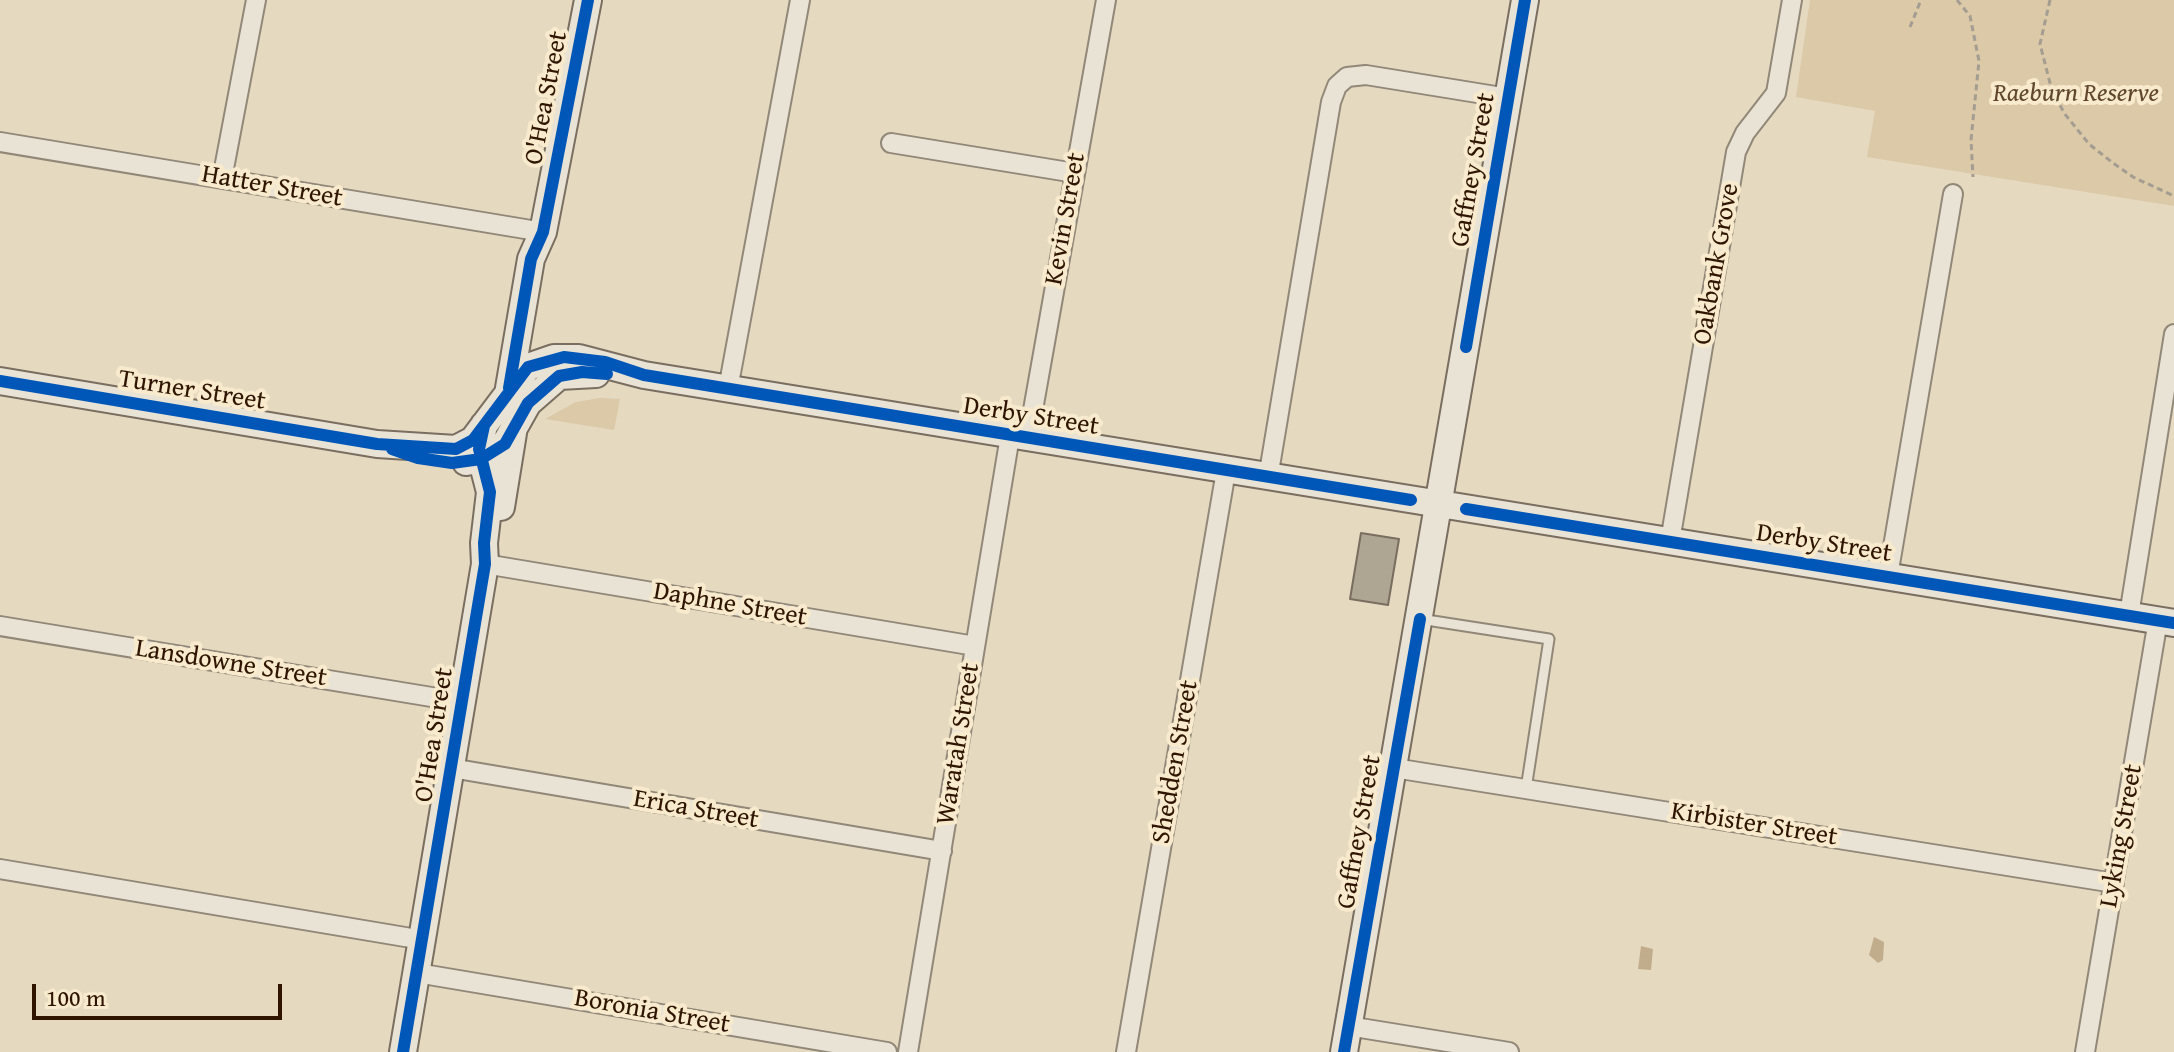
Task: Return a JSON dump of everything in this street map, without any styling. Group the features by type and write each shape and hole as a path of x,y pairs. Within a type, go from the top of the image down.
{"street":[{"path":"222,179 256,0"},
{"name":"O'Hea Street","path":"518,398 542,378 532,326 544,261 543,232 588,0"},
{"path":"728,389 800,0"},
{"name":"Kevin Street","path":"1019,437 1075,173 1106,0"},
{"name":"Gaffney Street","path":"1346,1039 1525,0"},
{"name":"Oakbank Grove","path":"1670,541 1736,152 1745,133 1776,93 1792,0"},
{"path":"1268,478 1331,102 1337,86 1347,77 1366,75 1508,98"},
{"name":"Hatter Street","path":"0,142 543,232"},
{"path":"891,143 1075,173"},
{"path":"1888,576 1953,194"},
{"name":"O'Hea Street","path":"518,398 531,259 543,232"},
{"path":"2129,615 2174,334"},
{"name":"Derby Street","path":"538,361 579,358 644,375 728,389 2166,622"},
{"name":"Derby Street","path":"513,433 518,398 569,373 644,375"},
{"name":"Turner Street","path":"0,381 377,444 456,449 473,440 484,425 518,398"},
{"name":"O'Hea Street","path":"403,1052 485,564 484,543 490,492 479,443 484,425"},
{"path":"481,459 505,444 513,433"},
{"name":"O'Hea Street","path":"485,564 494,546 513,433"},
{"name":"Waratah Street","path":"908,1052 975,646 1019,437"},
{"name":"Turner Street","path":"377,444 418,458 452,463 481,459"},
{"name":"Shedden Street","path":"1126,1052 1226,471"},
{"name":"Daphne Street","path":"485,564 975,646"},
{"name":"Lyking Street","path":"2085,1052 2114,883 2166,622"},
{"name":"Lansdowne Street","path":"0,626 462,702"},
{"name":"Erica Street","path":"451,768 942,851"},
{"name":"Kirbister Street","path":"1394,768 2114,883"},
{"path":"0,869 423,940"},
{"name":"Boronia Street","path":"417,973 887,1052"},
{"path":"1346,1039 1509,1052"}],"lane":[{"path":"1420,619 1549,639 1526,789"}],"path":[{"path":"1910,27 1921,0"},
{"path":"1957,0 1970,16 1979,61 1971,140 1973,177"},
{"path":"2050,0 2040,44 2051,87 2064,113 2089,144 2113,163 2133,177 2174,196"}],"green space":[{"name":"Raeburn Reserve","path":"1810,0 2174,0 2174,206 1867,157 1875,111 1796,97"},
{"path":"620,399 614,430 545,419 576,402"}],"shaded area":[{"path":"1874,937 1884,942 1883,960 1878,963 1869,955"},
{"path":"1641,946 1653,949 1651,970 1638,969"}],"building":[{"path":"1361,533 1399,539 1388,605 1350,599"}],"cycle path":[{"path":"509,388 531,259 543,232 588,0"},
{"path":"1466,347 1525,0"},
{"path":"0,381 377,444 456,449 473,440 528,367 564,357 605,362 644,375 1411,500"},
{"path":"392,449 418,458 452,463 481,459 505,444 528,403 559,376 582,372 607,374"},
{"path":"403,1052 485,564 484,543 490,492 479,449 484,426"},
{"path":"1466,509 2174,623"},
{"path":"1344,1052 1420,619"}]}
